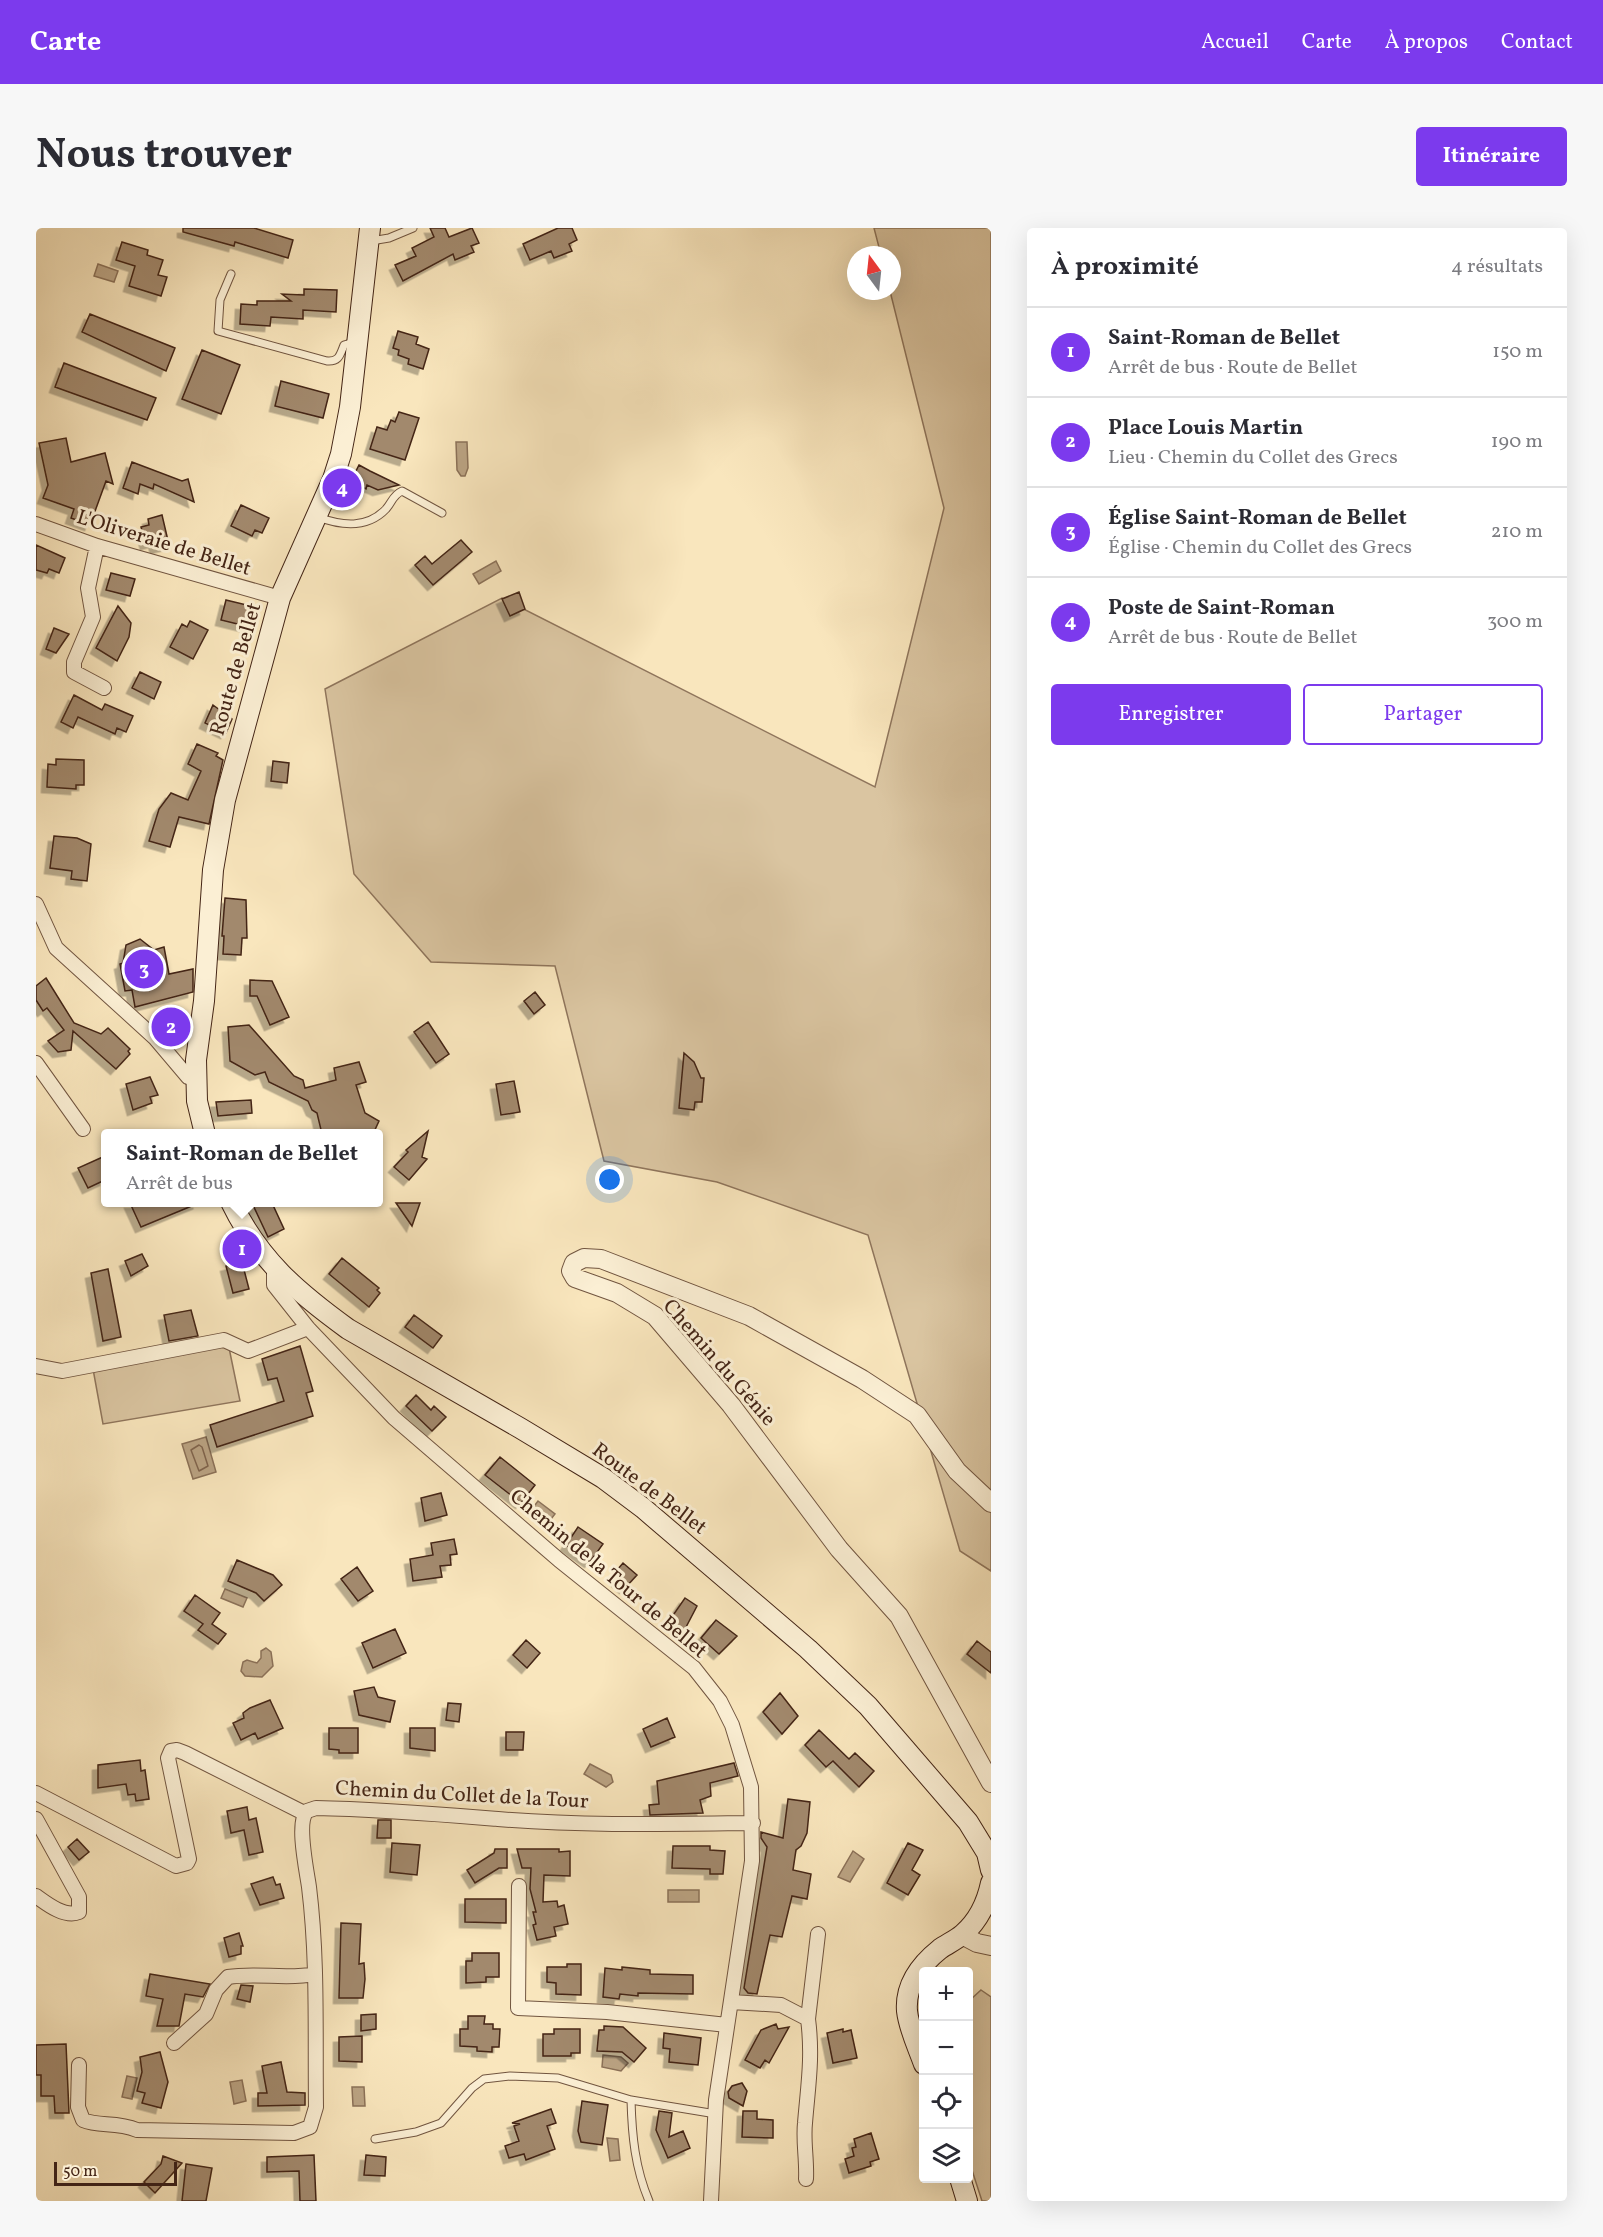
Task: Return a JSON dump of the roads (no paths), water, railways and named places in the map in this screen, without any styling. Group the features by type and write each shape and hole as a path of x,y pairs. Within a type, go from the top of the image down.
{"main road":[{"name":"Route de Bellet","path":"204,1129 196,1079 213,870 225,800 280,598 341,454 358,342 369,235"},
{"name":"Route de Bellet","path":"233,1207 251,1238 274,1269 348,1329 603,1478 643,1508 800,1642 868,1706 968,1822 987,1853 991,1870"},
{"path":"919,2050 908,2019 908,1995 916,1974 940,1948 962,1935 982,1909 991,1882"},
{"path":"962,2183 967,2201"}],"street":[{"name":"L'Oliveraie de Bellet","path":"36,524 97,546 280,598"},
{"path":"97,546 88,588 93,617 74,662 74,672 104,688"},
{"path":"36,904 56,948 66,960 134,1017 188,1077 196,1079"},
{"path":"36,1063 83,1129"},
{"name":"Chemin du Génie","path":"991,1503 957,1471 917,1415 862,1378 740,1313 601,1259 584,1258 574,1263 571,1271 575,1278 617,1293 655,1316 731,1405 839,1549 881,1594 903,1623 991,1783"},
{"name":"Chemin de la Tour de Bellet","path":"274,1269 274,1285 308,1328 394,1418 560,1560 694,1668 720,1701 738,1741 751,1787 753,1823 752,1861 730,2002 716,2114 711,2201"},
{"path":"36,1366 62,1371 224,1340 248,1351 308,1328"},
{"path":"36,1794 176,1866 187,1863 189,1859 168,1758 171,1751 177,1750 185,1753 304,1813 303,1843 313,1920 315,1974 316,2107 310,2127 294,2133 137,2130 121,2123 88,2123 83,2120 78,2108 79,2065"},
{"name":"Chemin du Collet de la Tour","path":"304,1813 316,1808 395,1810 541,1821 663,1825 753,1823"},
{"path":"36,1819 79,1897 79,1911 73,1915 65,1913 36,1896"},
{"path":"519,1886 518,2008 608,2012 727,2025"},
{"path":"806,2179 804,2125 810,2087 812,2047 808,2019 818,1934"},
{"path":"962,1935 977,1943 991,1946"},
{"path":"174,2043 206,2014 216,1990 228,1977 275,1975 294,1977 315,1974"},
{"path":"730,2002 781,2005 808,2019"}],"lane":[{"path":"369,235 388,238 413,228"},
{"path":"231,274 220,300 218,331 327,362 333,362 339,357 344,345 348,342 358,342"},
{"path":"316,516 335,524 362,523 383,512 396,494 402,491 442,513"},
{"path":"375,2139 416,2132 441,2123 472,2088 484,2079 510,2076 558,2078 631,2100 716,2114"},
{"path":"631,2100 632,2136 638,2171 649,2201"}],"water":[{"path":"98,264 118,271 114,282 94,276"},
{"path":"456,442 467,442 468,468 465,476 461,476 457,470"},
{"path":"496,561 501,571 479,584 473,574"},
{"path":"206,1437 216,1472 193,1479 182,1444"},
{"path":"538,1501 555,1514 548,1523 532,1509"},
{"path":"225,1589 247,1598 243,1607 221,1598"},
{"path":"266,1648 271,1652 273,1666 262,1677 245,1676 241,1671 243,1662 247,1660 257,1663 261,1658 261,1651"},
{"path":"590,1764 611,1775 613,1782 606,1787 584,1774"},
{"path":"853,1851 864,1859 850,1882 838,1877"},
{"path":"668,1890 699,1890 699,1902 668,1902"},
{"path":"603,2055 621,2057 628,2063 621,2071 602,2067"},
{"path":"127,2076 137,2078 132,2099 122,2097"},
{"path":"242,2080 246,2101 234,2104 230,2082"},
{"path":"352,2087 364,2087 365,2106 353,2106"},
{"path":"607,2138 618,2139 620,2160 610,2161"}],"place":[{"name":"Poste de Saint-Roman","path":"342,488"},
{"name":"Église Saint-Roman de Bellet","path":"144,969"},
{"name":"Place Louis Martin","path":"171,1027"},
{"name":"Saint-Roman de Bellet","path":"242,1249"}]}
